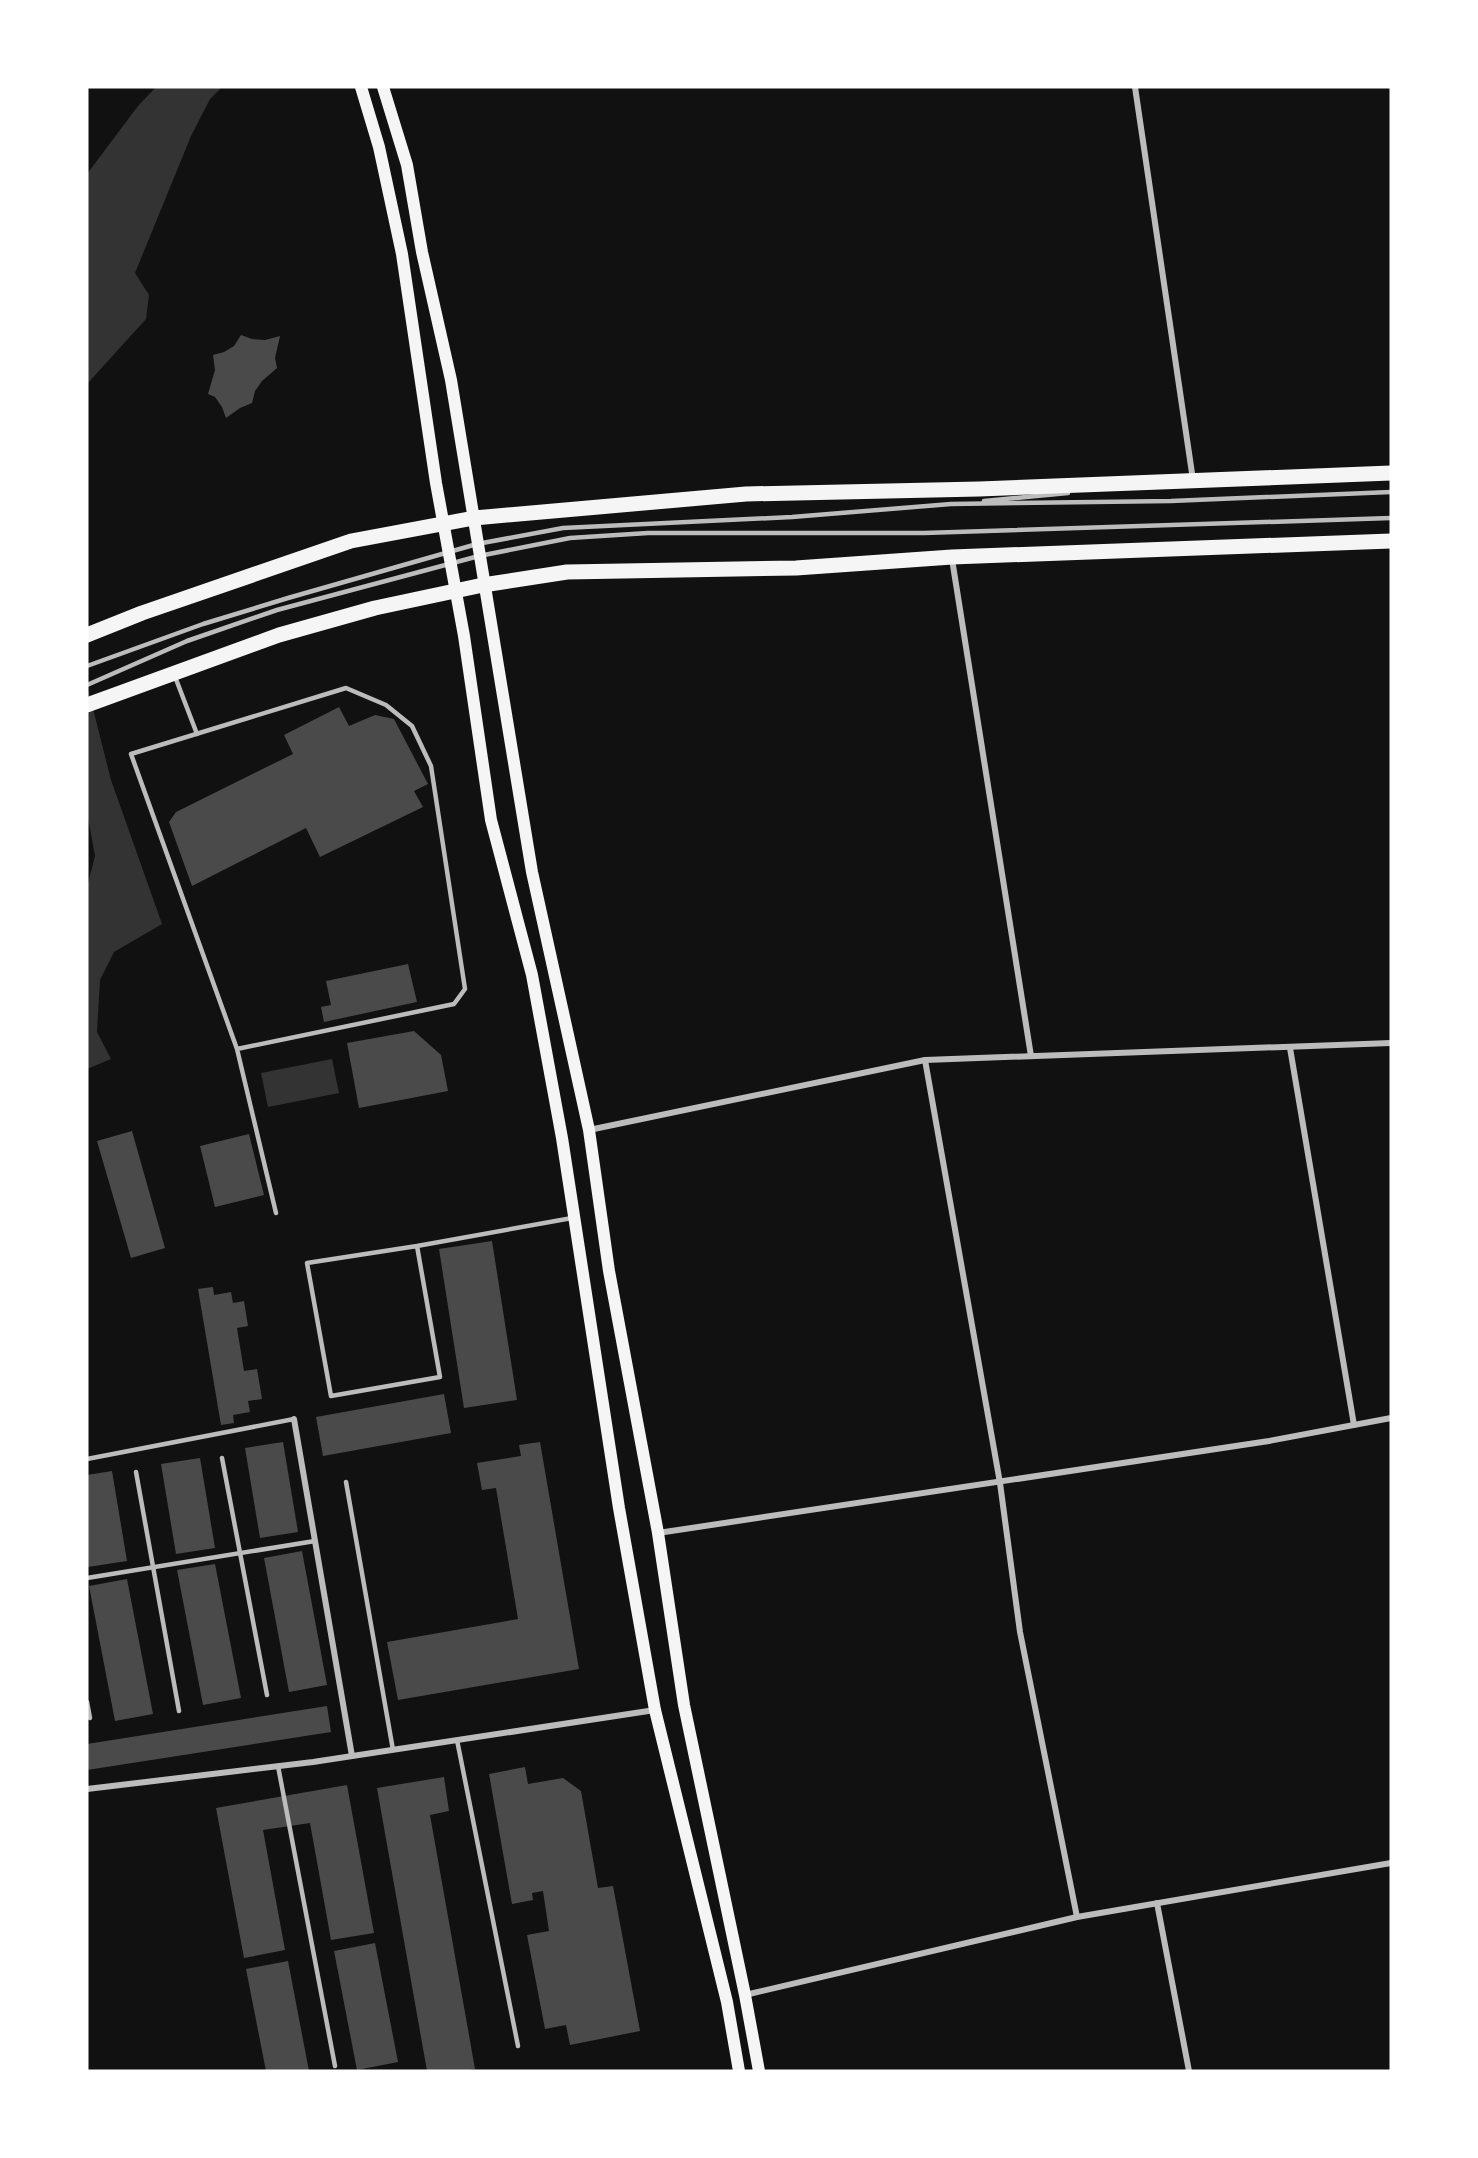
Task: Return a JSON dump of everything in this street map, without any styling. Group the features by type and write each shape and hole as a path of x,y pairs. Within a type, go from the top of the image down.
{"main road":[{"path":"362,87 380,147 402,254 490,820 532,975 574,1217 619,1508 655,1710 727,2002 739,2071"},
{"path":"383,87 407,165 422,252 451,380 531,872 590,1130 609,1271 658,1533 684,1705 759,2071"},
{"path":"87,635 142,613 351,541 474,518 746,494 979,489 1391,473"},
{"path":"91,703 279,635 364,611 483,585 567,572 796,568 952,557 1391,541"}],"street":[{"path":"1135,87 1193,480"},
{"path":"952,557 1030,1056"},
{"path":"590,1130 925,1060 1391,1043"},
{"path":"1290,1048 1354,1425"},
{"path":"925,1060 1000,1483 1020,1632 1077,1917"},
{"path":"658,1533 1000,1483 1391,1418"},
{"path":"294,1419 352,1756"},
{"path":"87,1789 352,1756 655,1710"},
{"path":"745,1995 1077,1917 1391,1863"},
{"path":"1157,1903 1189,2071"}],"lane":[{"path":"90,683 188,641 277,610 450,558 563,528 792,517 1193,480"},
{"path":"951,504 1171,501 1391,492"},
{"path":"89,666 203,624 478,550 570,538 648,532 924,533 1391,518"},
{"path":"174,672 197,734"},
{"path":"237,1048 454,1004 465,989 430,766 412,726 386,705 346,688 131,754 237,1048 276,1213"},
{"path":"417,1246 440,1377 331,1396 307,1263 417,1246 574,1217"},
{"path":"87,1459 294,1419"},
{"path":"222,1458 267,1695"},
{"path":"136,1472 179,1711"},
{"path":"346,1482 393,1750"},
{"path":"87,1578 315,1541"},
{"path":"87,1702 90,1718"},
{"path":"457,1740 518,2046"},
{"path":"278,1766 335,2066"}],"shaded area":[{"path":"156,87 222,87 210,99 191,136 135,273 149,295 146,319 87,384 87,174 138,106"},
{"path":"87,685 111,780 162,924 114,952 100,980 97,1032 111,1059 87,1069 87,887 95,856 87,812"},
{"path":"332,1059 339,1093 268,1107 261,1073"}],"building":[{"path":"241,335 265,340 280,336 275,358 277,368 262,381 255,391 252,403 226,418 215,397 208,394 215,370 213,355 234,346"},
{"path":"339,707 349,726 375,715 394,719 428,784 414,791 423,807 320,857 306,828 192,886 169,822 176,812 293,754 284,735"},
{"path":"408,964 417,1002 324,1022 321,1007 331,1005 326,981"},
{"path":"414,1031 441,1055 448,1091 359,1108 347,1043"},
{"path":"132,1131 165,1248 131,1258 97,1141"},
{"path":"249,1134 264,1195 215,1207 200,1146"},
{"path":"492,1241 517,1400 464,1408 439,1249"},
{"path":"213,1287 214,1295 231,1292 233,1303 244,1301 248,1326 237,1328 244,1371 257,1369 262,1399 248,1401 250,1412 233,1415 234,1423 221,1425 198,1289"},
{"path":"444,1394 451,1433 323,1456 316,1417"},
{"path":"283,1442 298,1532 260,1538 245,1448"},
{"path":"540,1442 579,1669 398,1700 387,1642 518,1619 496,1488 482,1490 477,1463 521,1456 519,1445"},
{"path":"200,1458 215,1548 176,1554 161,1464"},
{"path":"112,1471 127,1561 88,1567 87,1475"},
{"path":"302,1551 327,1685 289,1692 264,1558"},
{"path":"215,1564 241,1698 203,1705 177,1570"},
{"path":"127,1579 153,1714 115,1721 89,1586"},
{"path":"327,1706 331,1732 87,1770 87,1744"},
{"path":"525,1767 528,1784 563,1778 581,1791 598,1888 613,1886 640,2031 570,2045 566,2025 545,2029 527,1935 549,1931 543,1891 532,1893 533,1900 512,1904 489,1774"},
{"path":"444,1777 449,1811 430,1815 475,2069 465,2071 427,2071 377,1788"},
{"path":"347,1785 374,1933 331,1940 310,1823 263,1830 285,1950 244,1958 216,1808"},
{"path":"375,1943 398,2062 357,2070 334,1951"},
{"path":"288,1961 309,2071 266,2071 246,1969"}]}
